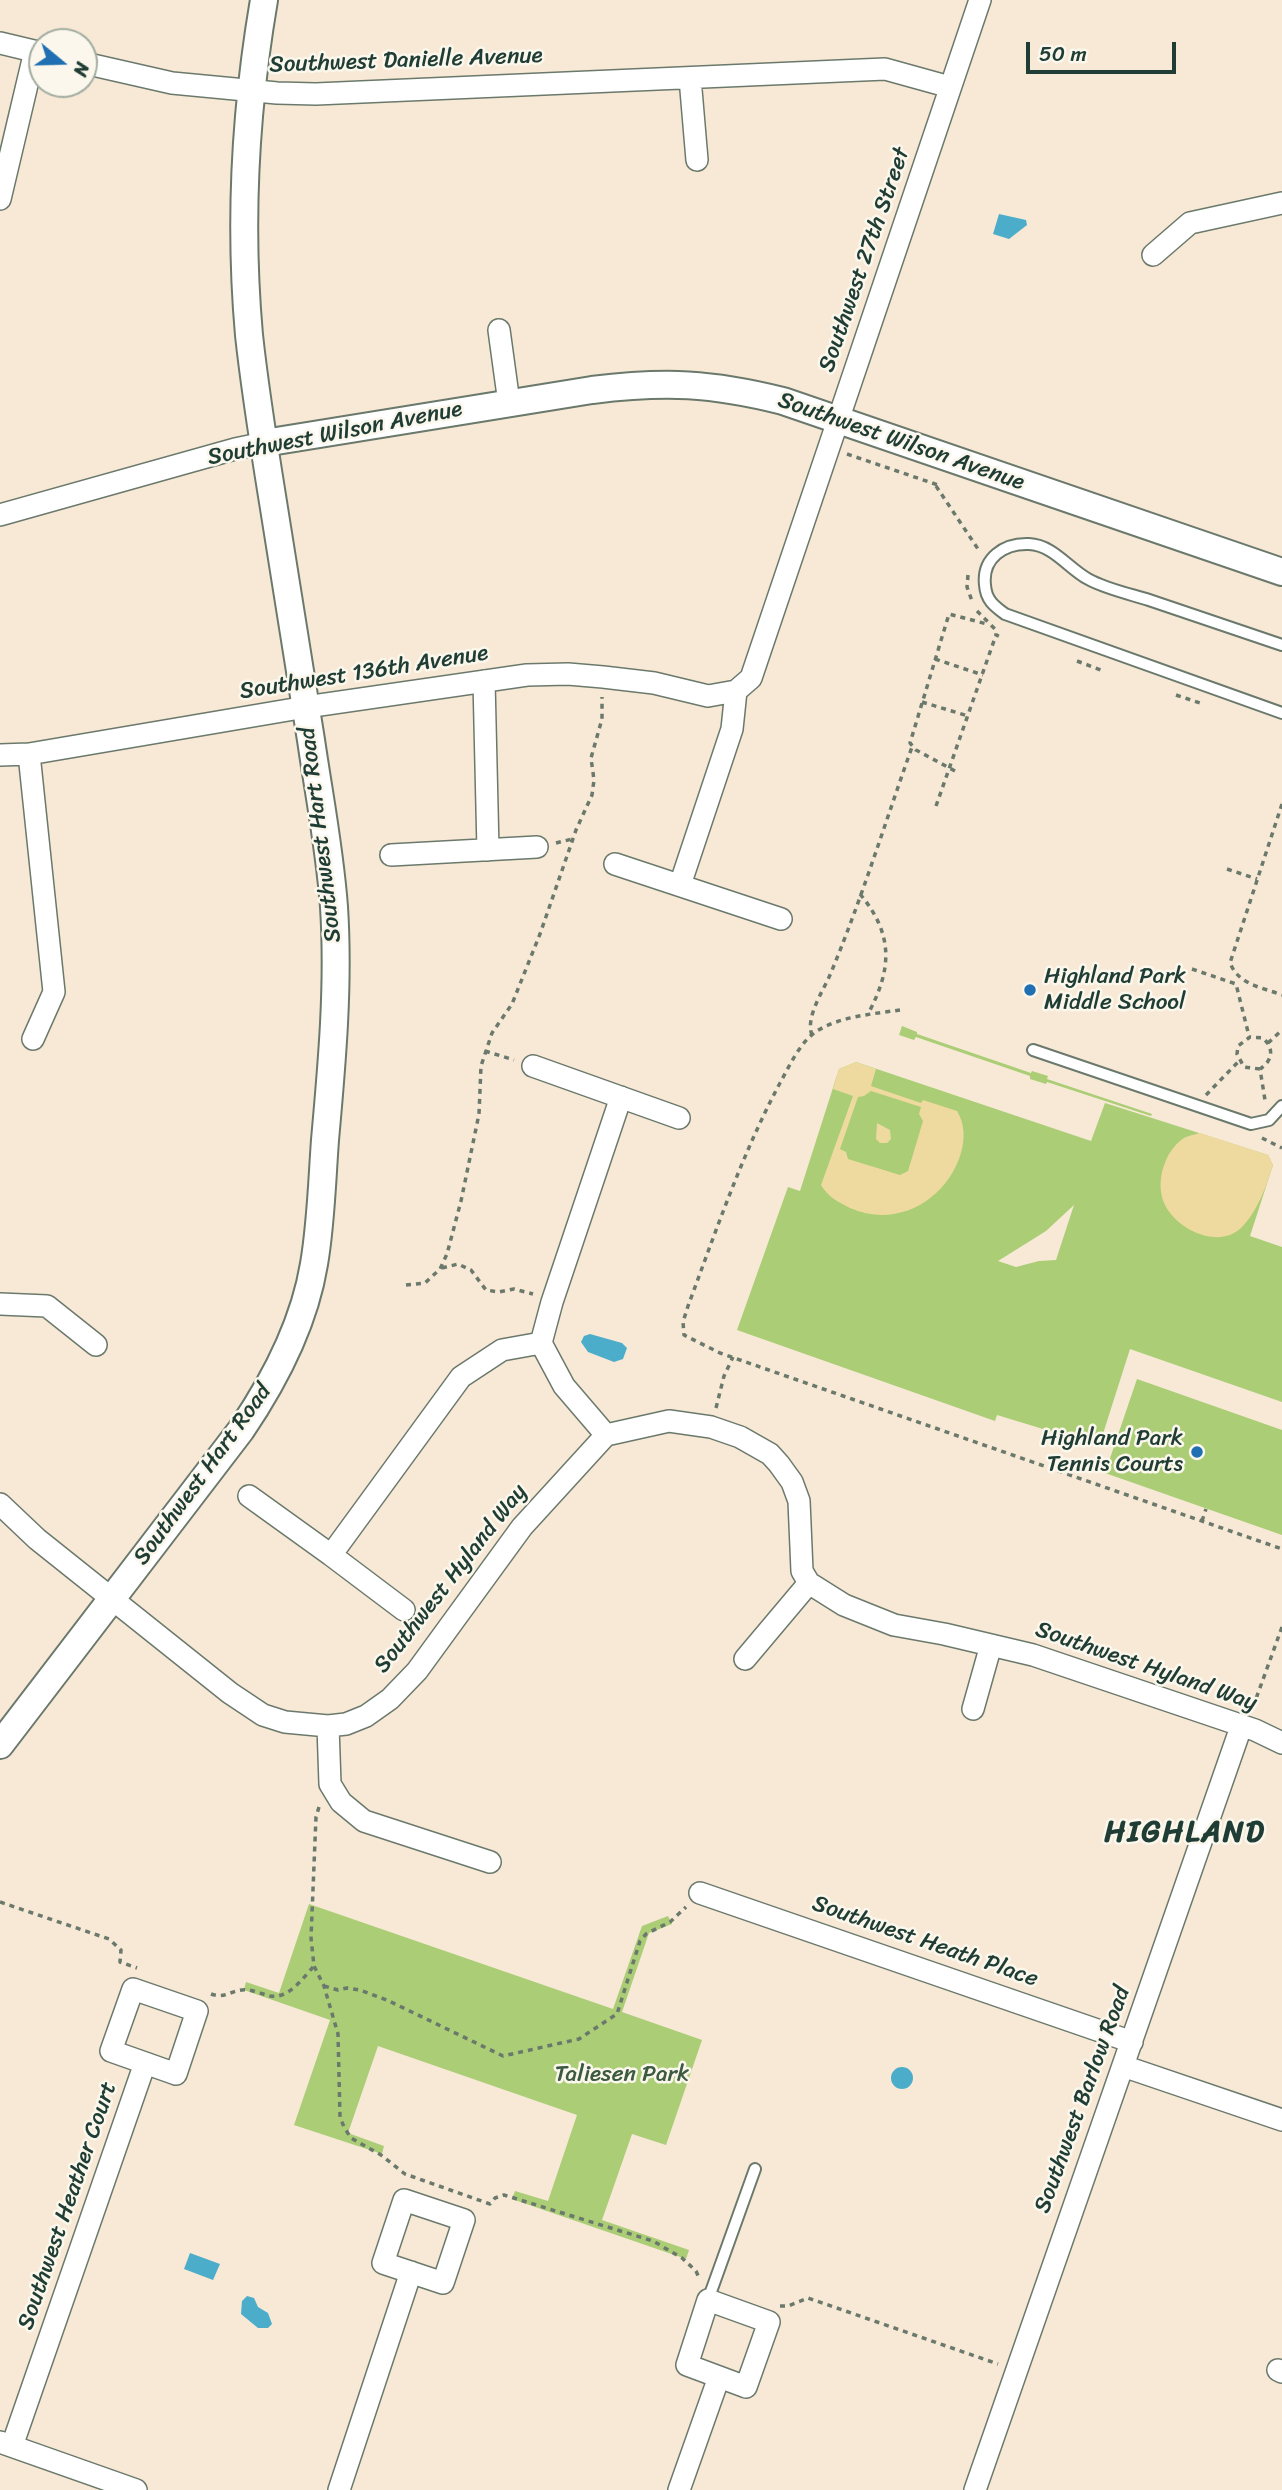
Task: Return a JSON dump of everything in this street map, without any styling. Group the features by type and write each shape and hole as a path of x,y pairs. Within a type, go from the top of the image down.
{"street":[{"name":"Southwest Hart Road","path":"0,1745 241,1430 260,1401 278,1371 295,1332 314,1263 330,1082 336,955 328,849 264,443 244,263 244,188 251,91 264,0"},
{"name":"Southwest 27th Street","path":"736,691 751,678 980,0"},
{"path":"0,43 28,50"},
{"name":"Southwest Danielle Avenue","path":"98,66 172,83 316,94 885,69 950,87"},
{"path":"690,78 697,160"},
{"path":"0,199 28,91"},
{"path":"1153,255 1190,223 1282,203"},
{"path":"499,330 509,403"},
{"name":"Southwest Wilson Avenue","path":"0,515 264,443 636,384 679,383 750,393 838,420 1282,572"},
{"name":"Southwest 136th Avenue","path":"0,755 29,754 306,707 527,675 603,677 654,683 708,695 736,691"},
{"path":"484,681 488,850"},
{"path":"680,884 732,729 736,691"},
{"path":"29,754 54,992 33,1039"},
{"path":"391,855 537,848"},
{"path":"615,864 781,919"},
{"path":"533,1066 679,1118"},
{"path":"621,1097 552,1302 541,1343 564,1386 606,1435 670,1422 711,1427 740,1437 770,1454 792,1482 799,1501 802,1571 808,1583 745,1659"},
{"path":"0,1304 47,1306 96,1345"},
{"path":"331,1555 461,1377 502,1350 541,1343"},
{"name":"Southwest Hyland Way","path":"0,1504 37,1539 230,1693 263,1715 285,1722 328,1726 346,1724 366,1716 390,1699 408,1681 522,1527 606,1435"},
{"path":"249,1496 404,1610"},
{"name":"Southwest Hyland Way","path":"808,1583 844,1605 894,1625 991,1645 1247,1718 1282,1744"},
{"path":"973,1709 991,1645"},
{"name":"Southwest Barlow Road","path":"975,2490 1247,1718"},
{"path":"328,1726 330,1784 341,1802 364,1821 490,1862"},
{"name":"Southwest Heath Place","path":"700,1893 1132,2042"},
{"name":"Southwest Heather Court","path":"133,1989 197,2011 176,2074 145,2063 111,2051 133,1989"},
{"name":"Southwest Heather Court","path":"6,2444 145,2063"},
{"path":"1123,2066 1282,2120"},
{"path":"339,2490 411,2272"},
{"path":"708,2300 769,2322 746,2387 719,2377 687,2365 708,2300"},
{"path":"679,2490 719,2377"},
{"path":"6,2444 136,2490"}],"lane":[{"path":"1282,645 1090,580 1038,545 1016,544 999,551 990,560 986,570 986,595 993,606 1005,614 1282,713"},
{"path":"1033,1050 1251,1124 1269,1120 1282,1106"},
{"path":"708,2300 755,2169"}],"path":[{"path":"830,447 937,485 979,551"},
{"path":"812,1035 810,1026 814,1012 838,954 912,747 910,743 949,614 987,624"},
{"path":"936,806 953,770 996,635"},
{"path":"935,659 982,675"},
{"path":"1077,662 1101,670"},
{"path":"440,1269 461,1201 480,1114 481,1066 485,1051 492,1033 512,1004 540,934 576,830 592,796 594,780 591,758 602,719 603,677"},
{"path":"1176,695 1200,703"},
{"path":"922,702 968,716"},
{"path":"912,747 953,770"},
{"path":"1282,804 1230,963 1234,974 1240,979 1282,995"},
{"path":"1227,869 1257,879"},
{"path":"860,894 877,920 887,947 881,987 869,1014"},
{"path":"1192,969 1236,984"},
{"path":"1236,984 1240,979"},
{"path":"1236,984 1250,1037"},
{"path":"900,1010 834,1023 804,1042 761,1123 719,1224 683,1322 684,1335 703,1346 733,1357 1282,1549"},
{"path":"1268,1043 1282,1030"},
{"path":"1250,1037 1263,1038 1268,1043 1270,1058 1260,1069 1244,1067 1239,1061 1238,1046 1250,1037"},
{"path":"485,1051 533,1066"},
{"path":"1196,1105 1239,1061"},
{"path":"1260,1069 1269,1120"},
{"path":"406,1285 425,1283 440,1269 458,1264 471,1270 486,1290 499,1292 514,1289 552,1302"},
{"path":"720,1393 733,1357"},
{"path":"1202,1521 1206,1509"},
{"path":"1247,1718 1282,1627"},
{"path":"330,1784 323,1794 316,1817 311,1938 314,1966 324,1986 338,2034 340,2117 351,2137 381,2155 405,2174 490,2204 495,2197 515,2197 653,2241 682,2258 701,2280"},
{"path":"324,1986 338,1990 347,1987 370,1994 503,2056 579,2039 617,2014 640,1941 646,1934 670,1922 700,1893"},
{"path":"0,1902 109,1939 121,1950 120,1962"},
{"path":"228,1996 245,1990 273,1997 284,1995 298,1985 314,1966"},
{"path":"788,2306 808,2298 826,2303 1017,2371"}],"green space":[{"path":"902,1026 917,1034 1031,1073 1032,1071 1048,1076 1047,1079 1152,1114 1151,1116 1047,1082 1046,1084 1030,1079 1030,1076 916,1037 914,1040 899,1035"},
{"path":"856,1062 1091,1141 1105,1103 1268,1155 1273,1165 1250,1236 1282,1247 1282,1402 1130,1349 1101,1440 1089,1443 997,1415 995,1421 737,1330 788,1187 800,1191 839,1069","holes":["1074,1205 1056,1260 1016,1267 998,1261 1046,1231"]},
{"name":"Highland Park Tennis Courts","path":"1137,1379 1282,1430 1282,1535 1105,1473"},
{"name":"Taliesen Park","path":"309,1904 613,2009 642,1926 668,1916 672,1924 649,1933 622,2012 702,2040 666,2145 632,2134 602,2220 689,2250 686,2259 512,2199 515,2191 548,2201 577,2115 378,2046 348,2133 384,2146 382,2154 294,2125 330,2020 244,1990 246,1982 279,1993"}],"sand":[{"path":"856,1062 876,1069 871,1086 921,1103 923,1100 957,1111 963,1126 961,1153 954,1170 932,1197 902,1212 868,1214 837,1201 821,1185 853,1096 833,1089 839,1069","holes":["871,1091 921,1107 919,1114 923,1121 908,1171 900,1175 848,1159 846,1152 840,1149 858,1097"]},
{"path":"877,1123 890,1130 891,1139 887,1143 880,1143 876,1139"},
{"path":"1200,1133 1268,1155 1273,1165 1252,1214 1233,1234 1222,1237 1211,1237 1189,1229 1171,1214 1162,1197 1162,1171 1169,1154 1182,1139"}],"water":[{"path":"999,214 1026,220 1027,225 1009,239 993,234"},
{"path":"590,1334 622,1343 627,1348 623,1359 614,1362 588,1352 581,1342 584,1336"},
{"path":"902,2067 910,2070 913,2078 910,2086 902,2089 894,2086 891,2078 894,2070"},
{"path":"190,2253 220,2264 213,2280 184,2269"},
{"path":"247,2296 254,2298 258,2307 268,2313 272,2324 268,2328 258,2328 241,2314 242,2301"}],"place":[{"name":"Highland Park Middle School","path":"1030,990"},
{"name":"Highland Park Tennis Courts","path":"1197,1452"}],"district":[{"name":"HIGHLAND","path":"1185,1833"}]}
